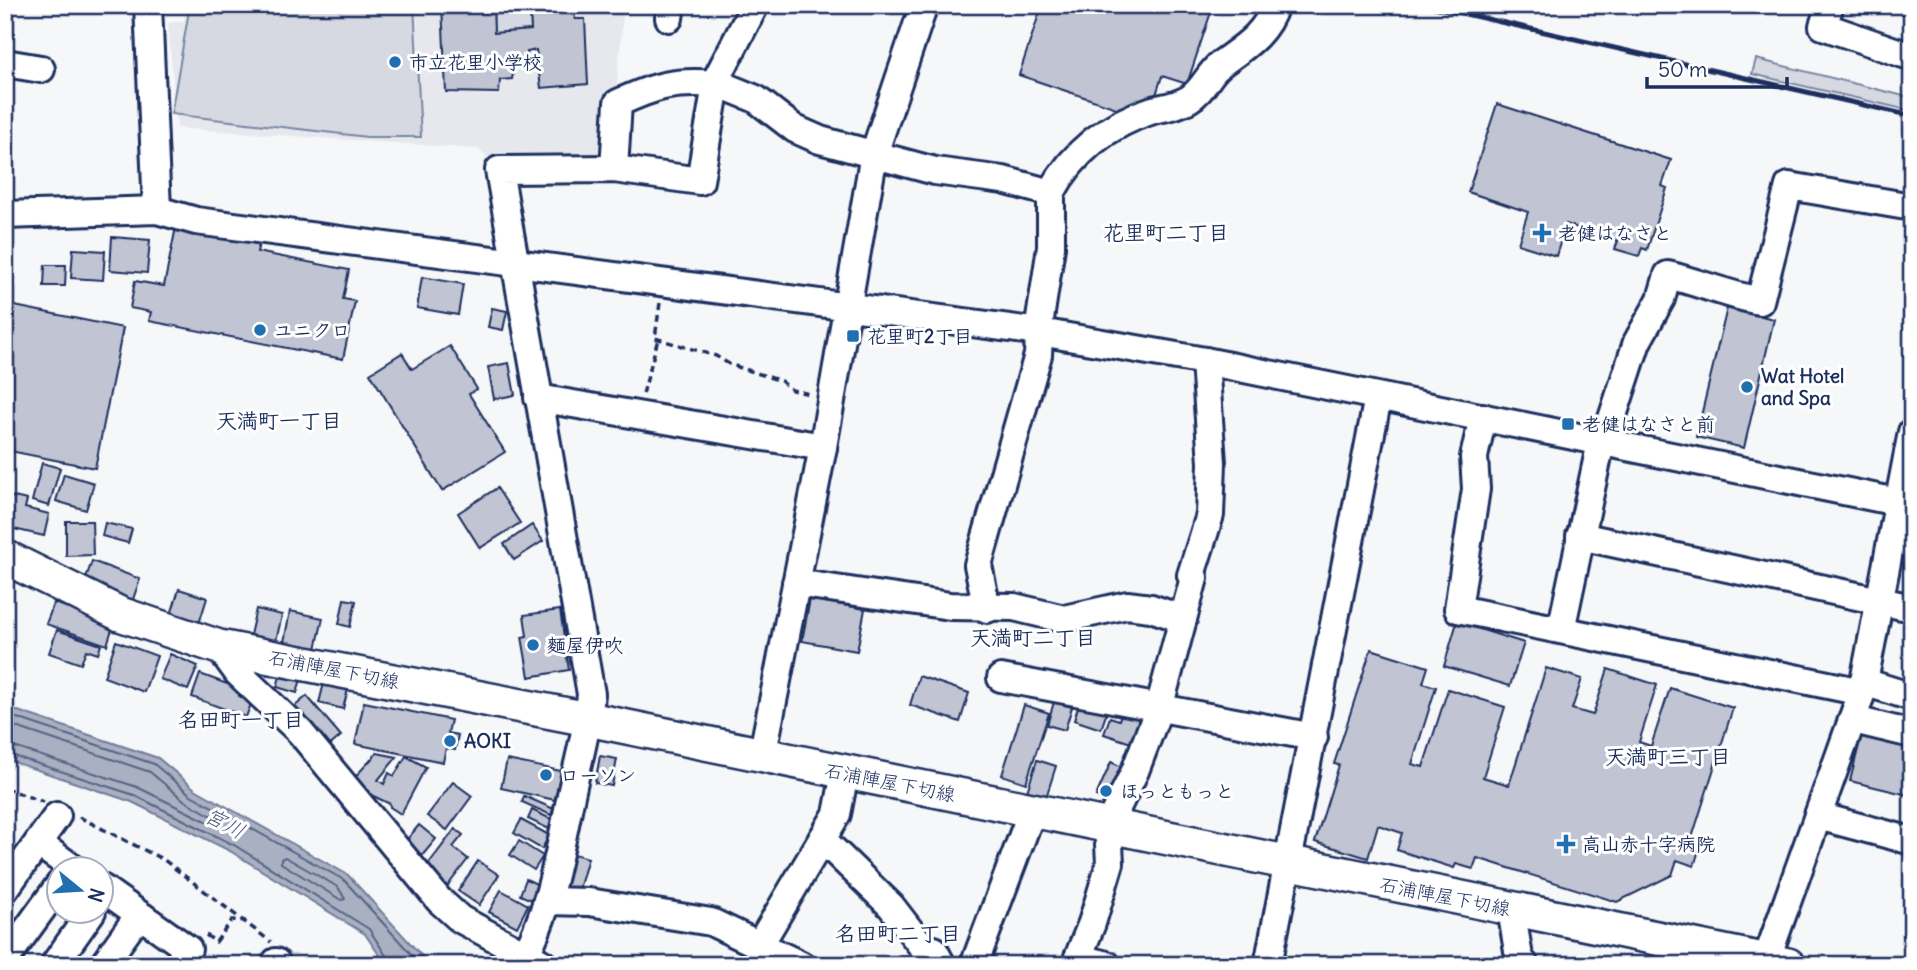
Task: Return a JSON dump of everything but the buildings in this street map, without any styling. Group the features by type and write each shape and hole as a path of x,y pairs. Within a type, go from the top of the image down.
{"main road":[{"name":"石浦陣屋下切線","path":"5,557 120,614 219,647 589,719 762,757 1511,909 1718,958 1777,963"}],"street":[{"path":"148,5 157,210"},
{"path":"762,757 832,399 874,154 924,5"},
{"path":"975,607 978,565 1038,355 1051,247 1051,193 1071,161 1096,138 1153,110 1173,108 1192,97 1209,74 1255,40 1275,5"},
{"path":"1830,5 1822,26 1912,57"},
{"path":"219,647 238,673 300,732 439,901 460,919 530,962 558,864 589,719 591,694 513,264 499,170 614,169 700,181 716,81 753,6"},
{"path":"5,63 41,69"},
{"path":"614,169 618,103 668,83 716,81 756,99 795,129 820,140 962,176 967,173 1051,193"},
{"path":"1560,630 1602,443 1637,342 1661,299 1668,275 1708,285 1723,294 1760,301 1789,186 1912,208"},
{"path":"5,215 157,210 196,221 1040,332 1205,361 1905,504"},
{"path":"1107,965 1076,961 1102,895 1110,863 1108,826 1135,771 1158,708 1194,578 1191,575 1210,515 1211,437 1205,361"},
{"path":"1268,965 1378,397"},
{"path":"538,398 823,447"},
{"path":"1483,417 1474,457 1476,489 1458,609 1912,697"},
{"path":"1777,963 1818,816 1854,720 1863,687 1880,601 1905,504 1912,432"},
{"path":"1580,536 1912,608"},
{"path":"796,583 975,607 1014,607 1073,619 1127,605 1138,606 1183,620"},
{"path":"1001,678 1314,737"},
{"path":"1854,720 1912,734"},
{"path":"760,944 837,814 845,773"},
{"path":"974,965 1032,811"},
{"path":"5,889 60,812"},
{"path":"1818,816 1912,841"},
{"path":"822,839 891,906 928,954 938,958"},
{"path":"38,843 51,855"},
{"path":"547,901 589,902 711,922 801,965"},
{"path":"5,960 46,904"},
{"path":"116,904 143,917 183,957"},
{"path":"1511,909 1519,957 1525,965"},
{"path":"103,965 131,926 143,917"},
{"path":"54,965 81,925"}],"path":[{"path":"663,284 655,338 716,356 729,364 781,381 792,390 832,399"},
{"path":"639,415 658,339"},
{"path":"5,788 164,860 246,920 285,953 282,964"},
{"path":"183,957 203,933 216,942 232,920 246,920"}],"shaded area":[{"name":"市立花里小学校","path":"186,5 624,5 610,160 494,164 478,149 177,128 168,23 184,21"},
{"path":"190,5 414,5 421,137 367,137 171,114"},
{"path":"493,5 530,5 531,30 494,33"},
{"path":"1756,59 1912,98 1912,111 1752,74"}],"water":[{"name":"宮川","path":"5,711 18,711 158,758 195,789 348,875 430,965 386,965 365,934 230,851 132,802 5,759"}],"railway":[{"path":"1426,5 1912,116"}],"place":[{"name":"市立花里小学校","path":"395,62"},
{"name":"老健はなさと","path":"1542,233"},
{"name":"ユニクロ","path":"260,330"},
{"name":"花里町2丁目","path":"853,336"},
{"name":"Wat Hotel and Spa","path":"1747,387"},
{"name":"老健はなさと前","path":"1568,424"},
{"name":"麵屋伊吹","path":"533,645"},
{"name":"AOKI","path":"450,741"},
{"name":"ローソン","path":"546,775"},
{"name":"ほっともっと","path":"1106,791"},
{"name":"高山赤十字病院","path":"1566,844"}],"district":[{"name":"花里町二丁目","path":"1166,232"},
{"name":"天満町一丁目","path":"279,420"},
{"name":"天満町二丁目","path":"1033,637"},
{"name":"名田町一丁目","path":"241,719"},
{"name":"天満町三丁目","path":"1668,756"},
{"name":"名田町二丁目","path":"898,933"}]}
